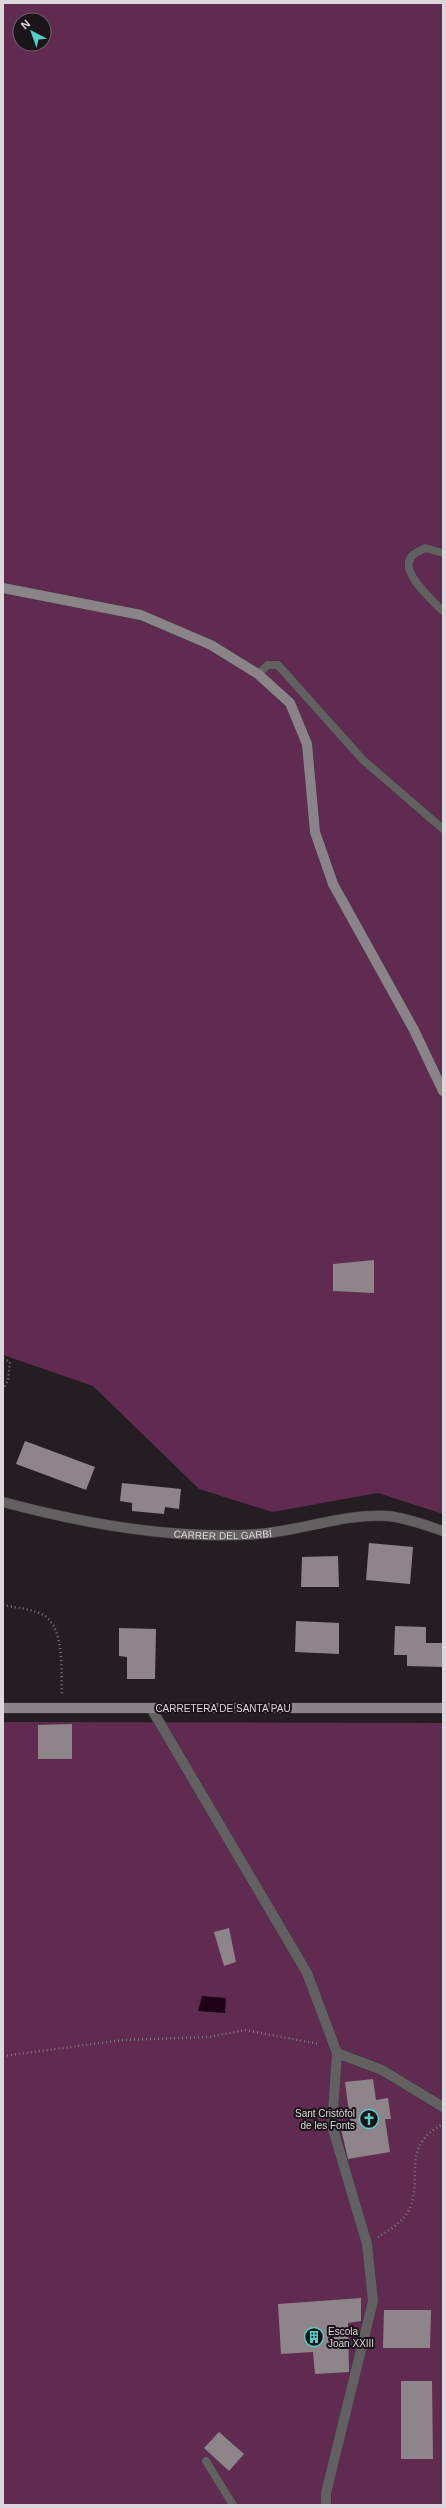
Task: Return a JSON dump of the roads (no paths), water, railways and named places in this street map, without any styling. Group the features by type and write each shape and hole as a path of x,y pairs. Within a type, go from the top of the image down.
{"street":[{"path":"3,588 141,615 211,645 258,674 290,703 307,744 315,832 333,884 414,1030 443,1091"},
{"name":"CARRER DEL GARBÍ","path":"3,1502 36,1511 131,1528 205,1536 260,1534 340,1520 386,1516 403,1518 443,1531"},
{"name":"CARRETERA DE SANTA PAU","path":"3,1708 443,1708"},
{"path":"151,1708 307,1973 337,2053 332,2126 367,2244 373,2301 361,2357 326,2493 326,2505"},
{"path":"337,2053 382,2070 443,2107"}],"lane":[{"path":"443,553 425,548 412,556 408,564 410,573 418,585 443,611"},
{"path":"258,674 268,664 278,665 363,760 443,829"},
{"path":"206,2461 233,2505"}],"place":[{"name":"Sant Cristòfol de les Fonts","path":"369,2119"},
{"name":"Escola Joan XXIII","path":"314,2337"}]}
